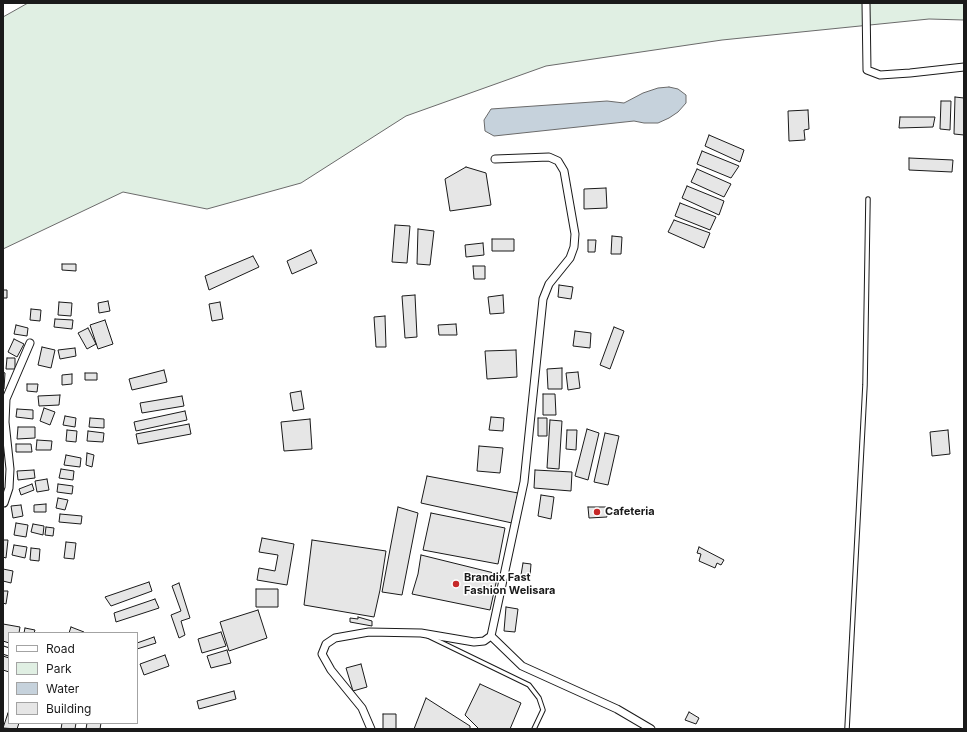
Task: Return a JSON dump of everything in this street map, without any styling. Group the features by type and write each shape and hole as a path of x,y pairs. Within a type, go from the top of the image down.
{"street":[{"path":"866,3 867,70 880,75 964,67"},
{"path":"372,728 362,708 331,670 322,654 326,644 335,638 369,632 421,633 474,642 484,641 491,636 524,482 543,299 549,284 570,258 574,247 574,234 564,171 558,161 549,157 495,159"},
{"path":"3,503 9,488 10,469 5,422 5,399 30,344"},
{"path":"491,636 522,666 617,709 651,729"}],"lane":[{"path":"847,729 865,385 868,199"},
{"path":"421,633 529,685 539,698 543,710 534,729"}],"green space":[{"path":"28,3 964,3 964,20 929,19 722,40 546,66 406,116 301,183 207,209 123,192 3,249 3,17"}],"water":[{"path":"669,87 678,89 686,95 686,103 678,112 658,123 634,121 494,136 485,131 484,120 491,109 607,101 624,103 643,93 658,88"}],"building":[{"path":"955,97 964,98 964,135 954,134"},
{"path":"941,101 951,101 950,130 940,129"},
{"path":"808,110 809,129 804,130 805,140 789,141 788,111"},
{"path":"900,117 935,117 933,127 899,128"},
{"path":"709,135 744,150 740,162 705,146"},
{"path":"702,151 739,166 731,178 697,164"},
{"path":"909,158 953,160 952,172 909,170"},
{"path":"466,167 486,173 491,205 450,211 445,179"},
{"path":"697,169 731,184 724,197 691,182"},
{"path":"687,186 724,201 719,215 682,198"},
{"path":"606,188 607,208 584,209 584,189"},
{"path":"680,203 716,217 710,230 675,216"},
{"path":"674,220 710,233 704,248 668,232"},
{"path":"395,225 410,226 407,263 392,262"},
{"path":"418,229 434,231 430,265 417,264"},
{"path":"612,236 622,237 621,254 611,254"},
{"path":"492,239 514,239 514,251 492,251"},
{"path":"588,240 596,240 595,252 588,252"},
{"path":"483,243 484,255 466,257 465,245"},
{"path":"311,250 317,263 292,274 287,261"},
{"path":"253,256 259,267 209,290 205,276"},
{"path":"62,264 76,264 76,271 62,270"},
{"path":"473,266 485,266 485,279 474,279"},
{"path":"559,285 573,287 571,299 558,297"},
{"path":"3,290 7,290 7,298 3,298"},
{"path":"415,295 417,337 405,338 402,296"},
{"path":"503,295 504,313 490,314 488,297"},
{"path":"108,301 110,311 99,313 98,303"},
{"path":"59,302 72,303 71,316 58,315"},
{"path":"220,302 223,319 212,321 209,304"},
{"path":"31,309 41,310 40,321 30,320"},
{"path":"385,316 386,347 376,347 374,317"},
{"path":"55,319 73,320 72,329 54,327"},
{"path":"105,320 113,344 98,349 90,325"},
{"path":"456,324 457,335 439,335 438,325"},
{"path":"16,325 28,328 27,336 14,334"},
{"path":"614,327 624,331 610,369 600,365"},
{"path":"88,328 96,344 87,349 78,333"},
{"path":"575,331 591,333 590,348 573,346"},
{"path":"14,339 24,344 17,357 8,352"},
{"path":"42,347 55,350 51,368 38,365"},
{"path":"75,348 76,356 60,359 58,350"},
{"path":"516,350 517,377 487,379 485,351"},
{"path":"7,358 15,358 15,369 6,369"},
{"path":"562,368 562,389 548,389 547,369"},
{"path":"164,370 167,382 132,390 129,379"},
{"path":"3,372 5,373 4,389 3,389"},
{"path":"578,372 580,388 568,390 566,373"},
{"path":"85,373 97,373 97,380 85,380"},
{"path":"72,374 72,384 62,385 62,375"},
{"path":"27,384 38,384 37,392 27,391"},
{"path":"301,391 304,409 293,411 290,393"},
{"path":"543,394 555,394 556,415 543,415"},
{"path":"60,395 59,405 39,406 38,396"},
{"path":"182,396 184,406 142,413 140,403"},
{"path":"44,408 55,412 50,425 40,421"},
{"path":"17,409 33,410 33,419 16,417"},
{"path":"185,411 187,420 136,431 134,422"},
{"path":"65,416 76,418 75,427 63,425"},
{"path":"491,417 504,418 503,431 489,430"},
{"path":"90,418 104,419 104,428 89,427"},
{"path":"538,418 547,418 547,436 538,436"},
{"path":"310,419 312,449 284,451 281,422"},
{"path":"550,420 562,421 559,469 547,468"},
{"path":"189,424 191,434 138,444 136,434"},
{"path":"18,427 35,427 35,438 17,439"},
{"path":"587,429 599,433 588,480 575,476"},
{"path":"67,430 77,431 76,442 66,441"},
{"path":"567,430 577,430 576,450 566,449"},
{"path":"948,430 950,454 932,456 930,432"},
{"path":"88,431 104,433 103,442 87,441"},
{"path":"605,433 619,436 608,485 594,482"},
{"path":"37,440 52,441 51,450 36,450"},
{"path":"16,444 31,444 32,452 16,452"},
{"path":"479,446 503,448 500,473 477,471"},
{"path":"87,453 94,455 92,467 86,465"},
{"path":"66,455 81,458 80,467 64,465"},
{"path":"61,469 74,471 73,480 59,478"},
{"path":"34,470 35,478 18,480 17,471"},
{"path":"535,470 572,472 571,491 534,488"},
{"path":"427,476 518,493 512,523 421,503"},
{"path":"47,479 49,490 37,492 35,481"},
{"path":"32,484 34,490 21,495 19,489"},
{"path":"58,484 73,486 72,494 57,492"},
{"path":"541,495 554,497 551,519 538,516"},
{"path":"58,498 68,500 65,510 56,508"},
{"path":"46,504 46,512 34,512 34,505"},
{"path":"21,505 23,516 13,518 11,506"},
{"path":"398,507 418,513 402,595 382,592"},
{"name":"Cafeteria","path":"588,507 606,507 607,517 589,518"},
{"path":"431,513 505,528 498,564 423,550"},
{"path":"60,514 82,516 81,524 59,522"},
{"path":"16,523 28,525 26,537 14,535"},
{"path":"33,524 44,526 43,535 31,532"},
{"path":"46,527 54,528 53,536 45,535"},
{"path":"262,538 294,544 287,585 257,580 259,568 275,571 278,555 259,552"},
{"path":"3,540 8,540 6,558 3,557"},
{"path":"312,540 386,551 374,617 304,605"},
{"path":"66,542 76,543 74,559 64,558"},
{"path":"14,545 27,547 25,558 12,555"},
{"path":"699,547 724,560 721,565 717,563 715,568 699,561 701,554 697,553"},
{"path":"31,548 40,549 39,561 30,560"},
{"name":"Brandix Fast Fashion Welisara","path":"421,555 498,574 490,610 412,594 418,574"},
{"path":"523,563 531,564 530,576 521,575"},
{"path":"3,569 13,571 11,583 3,581"},
{"path":"149,582 152,591 111,606 105,597"},
{"path":"179,583 190,618 181,621 185,635 179,638 171,615 181,611 172,586"},
{"path":"256,589 278,589 278,607 256,607"},
{"path":"3,591 8,591 6,604 3,603"},
{"path":"155,599 159,608 116,622 114,613"},
{"path":"506,607 518,609 515,632 504,631"},
{"path":"258,610 267,638 229,651 220,622"},
{"path":"358,617 372,621 372,626 350,622 350,618 358,619"},
{"path":"3,624 20,627 19,632 8,632 8,643 3,641"},
{"path":"71,627 84,632 69,632"},
{"path":"25,628 35,630 34,632 24,632"},
{"path":"221,632 226,646 202,653 198,639"},
{"path":"154,637 156,643 138,649 138,643"},
{"path":"227,650 231,663 211,668 207,656"},
{"path":"165,655 169,666 144,675 140,664"},
{"path":"3,656 8,658 8,672 3,670"},
{"path":"361,664 367,687 353,691 346,668"},
{"path":"480,684 521,703 510,729 479,729 465,715"},
{"path":"234,691 236,699 199,709 197,701"},
{"path":"426,698 470,726 470,729 414,729"},
{"path":"689,712 699,718 696,724 685,720"},
{"path":"8,713 8,724 19,724 17,729 3,728"},
{"path":"383,714 396,714 396,729 383,729"},
{"path":"62,724 76,724 75,729 61,729"},
{"path":"87,724 101,724 100,729 86,729"}],"place":[{"name":"Cafeteria","path":"597,512"},
{"name":"Brandix Fast Fashion Welisara","path":"456,584"}]}
